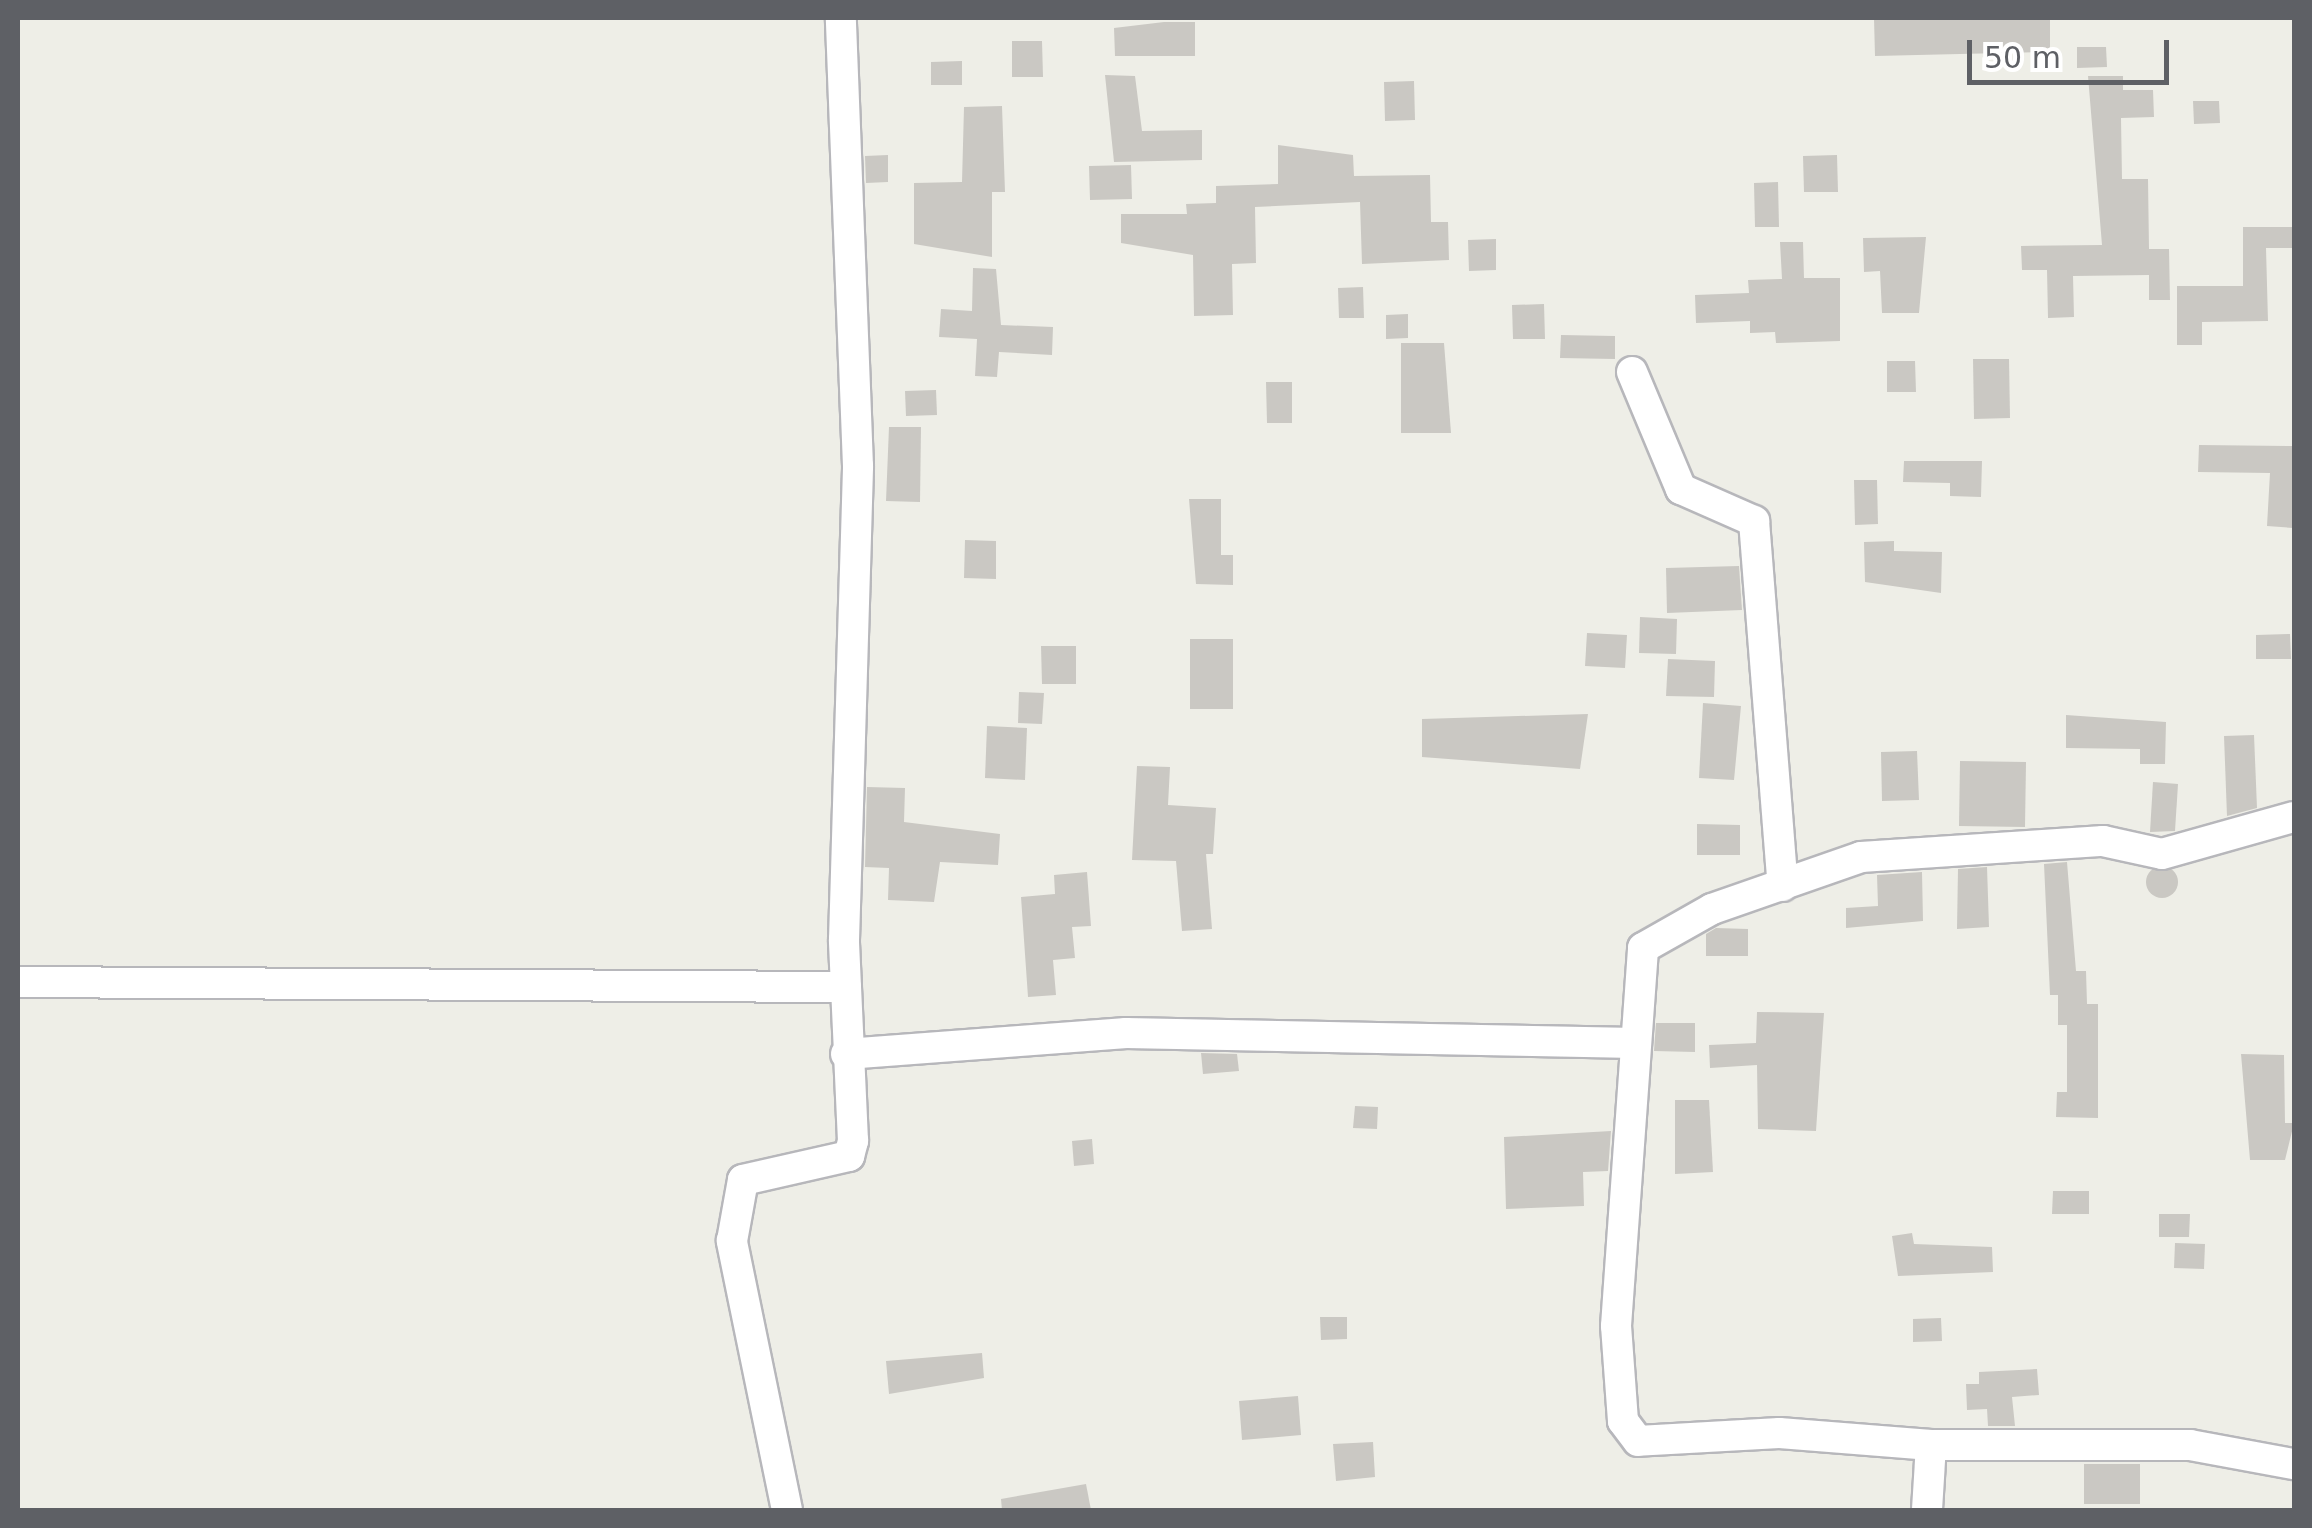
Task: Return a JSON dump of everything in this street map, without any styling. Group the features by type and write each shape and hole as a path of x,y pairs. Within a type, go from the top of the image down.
{"street":[{"path":"787,1510 736,1261 736,1207 743,1180 848,1156 846,988 858,466 841,18"},
{"path":"1632,372 1681,489 1754,522 1783,886"},
{"path":"2294,817 2162,854 2103,841 1862,857 1712,910 1643,948 1616,1326 1623,1421 1638,1441 1779,1433 1930,1444 2190,1445 2294,1464"},
{"path":"18,982 846,988"},
{"path":"846,1054 1126,1033 1636,1042"},
{"path":"1928,1510 1930,1444"}],"building":[{"path":"1874,18 2050,18 2050,52 1875,56"},
{"path":"1195,22 1195,56 1115,56 1114,28"},
{"path":"1012,41 1042,41 1043,77 1012,77"},
{"path":"2077,47 2106,47 2107,67 2077,68"},
{"path":"962,61 962,85 931,85 931,62"},
{"path":"1105,75 1135,76 1142,131 1202,130 1202,160 1114,162"},
{"path":"2088,76 2123,76 2123,90 2153,90 2154,117 2121,118 2122,179 2148,179 2149,249 2169,249 2170,300 2149,300 2149,275 2073,276 2074,317 2048,318 2047,270 2022,270 2021,246 2102,245"},
{"path":"1414,81 1415,120 1385,121 1384,82"},
{"path":"2193,101 2219,101 2220,123 2194,124"},
{"path":"1002,106 1005,192 992,192 992,257 914,244 914,183 962,182 964,107"},
{"path":"1278,145 1353,155 1354,176 1430,175 1431,222 1448,222 1449,260 1362,264 1360,202 1255,207 1256,263 1232,264 1233,315 1194,316 1193,255 1121,243 1121,214 1187,214 1186,204 1216,203 1216,186 1278,184"},
{"path":"888,155 888,182 866,183 865,156"},
{"path":"1837,155 1838,192 1804,192 1803,156"},
{"path":"1131,165 1132,199 1090,200 1089,166"},
{"path":"1778,182 1779,227 1755,227 1754,183"},
{"path":"2243,227 2294,227 2294,248 2266,248 2268,321 2202,322 2202,345 2177,345 2177,286 2243,286"},
{"path":"1926,237 1919,313 1882,313 1880,271 1864,272 1863,238"},
{"path":"1496,239 1496,270 1469,271 1468,240"},
{"path":"1780,242 1803,242 1804,278 1840,278 1840,341 1776,343 1775,332 1750,333 1750,321 1696,323 1695,295 1749,293 1748,280 1782,279"},
{"path":"973,268 996,269 1001,325 1053,327 1052,355 999,352 997,377 975,376 977,339 939,337 941,309 972,311"},
{"path":"1363,287 1364,318 1339,318 1338,288"},
{"path":"1544,304 1545,339 1513,339 1512,305"},
{"path":"1408,314 1408,338 1386,339 1386,315"},
{"path":"1561,335 1615,336 1615,359 1560,358"},
{"path":"1401,343 1444,343 1451,433 1401,433"},
{"path":"1973,359 2009,359 2010,418 1974,419"},
{"path":"1887,361 1915,361 1916,392 1887,392"},
{"path":"1266,382 1292,382 1292,423 1267,423"},
{"path":"936,390 937,415 906,416 905,391"},
{"path":"889,427 921,427 920,502 886,501"},
{"path":"2199,445 2294,446 2293,528 2267,526 2270,473 2198,472"},
{"path":"1904,461 1982,461 1981,497 1950,496 1950,483 1903,482"},
{"path":"1854,480 1877,480 1878,524 1855,525"},
{"path":"1189,499 1221,499 1221,555 1233,555 1233,585 1196,584"},
{"path":"965,540 996,541 996,579 964,578"},
{"path":"1894,541 1894,551 1942,552 1941,593 1865,582 1864,542"},
{"path":"1739,566 1742,610 1667,613 1666,568"},
{"path":"1640,617 1677,619 1676,654 1639,653"},
{"path":"1587,633 1627,635 1625,668 1585,666"},
{"path":"2290,634 2291,659 2256,659 2256,635"},
{"path":"1190,639 1233,639 1233,709 1190,709"},
{"path":"1041,646 1076,646 1076,684 1042,684"},
{"path":"1668,659 1715,661 1714,697 1666,696"},
{"path":"1019,692 1044,693 1042,724 1018,723"},
{"path":"1703,703 1741,706 1734,780 1699,778"},
{"path":"1588,714 1580,769 1422,757 1422,719"},
{"path":"2066,715 2166,722 2165,764 2140,764 2140,749 2066,748"},
{"path":"987,726 1027,728 1025,780 985,778"},
{"path":"2254,735 2257,808 2227,816 2224,736"},
{"path":"1917,751 1919,800 1882,801 1881,752"},
{"path":"1960,761 2026,762 2025,827 1959,826"},
{"path":"1137,766 1170,767 1168,805 1216,808 1213,854 1206,854 1212,929 1182,931 1176,861 1132,860"},
{"path":"2153,782 2178,784 2175,831 2150,832"},
{"path":"867,787 905,788 904,822 1000,834 998,865 940,862 934,902 888,900 889,868 865,867"},
{"path":"1697,824 1740,825 1740,855 1697,855"},
{"path":"2067,862 2076,971 2086,971 2087,1004 2098,1004 2098,1118 2056,1117 2057,1092 2067,1092 2067,1025 2058,1025 2058,995 2050,995 2044,864"},
{"path":"2162,866 2173,871 2178,882 2173,893 2162,898 2151,893 2146,882 2151,871"},
{"path":"1987,867 1989,927 1957,929 1958,869"},
{"path":"1087,872 1091,926 1072,927 1075,958 1053,960 1056,995 1028,997 1021,897 1055,894 1054,875"},
{"path":"1922,872 1923,921 1846,928 1846,908 1878,906 1877,875"},
{"path":"1716,928 1748,929 1748,956 1706,956 1706,934"},
{"path":"1757,1012 1824,1013 1816,1131 1758,1129 1757,1065 1710,1068 1709,1045 1756,1043"},
{"path":"1656,1023 1695,1023 1695,1052 1654,1051"},
{"path":"1201,1053 1237,1054 1239,1071 1203,1074"},
{"path":"2241,1054 2284,1055 2285,1123 2294,1123 2285,1160 2250,1160"},
{"path":"1675,1100 1709,1100 1713,1172 1675,1174"},
{"path":"1355,1106 1378,1107 1377,1129 1353,1128"},
{"path":"1611,1131 1608,1171 1583,1172 1584,1206 1506,1209 1504,1137"},
{"path":"1092,1139 1094,1164 1074,1166 1072,1141"},
{"path":"2053,1191 2089,1191 2089,1214 2052,1214"},
{"path":"2159,1214 2190,1214 2189,1237 2159,1237"},
{"path":"1912,1233 1914,1244 1992,1247 1993,1272 1898,1276 1892,1236"},
{"path":"2175,1243 2205,1244 2204,1269 2174,1268"},
{"path":"1320,1317 1347,1317 1347,1339 1321,1340"},
{"path":"1941,1318 1942,1341 1913,1342 1913,1319"},
{"path":"982,1353 984,1378 889,1394 886,1361"},
{"path":"2037,1369 2039,1395 2012,1397 2015,1426 1988,1426 1987,1409 1967,1410 1966,1384 1979,1384 1979,1372"},
{"path":"1298,1396 1301,1435 1242,1440 1239,1401"},
{"path":"1373,1442 1375,1477 1336,1481 1333,1444"},
{"path":"2084,1464 2140,1464 2140,1504 2084,1504"},
{"path":"1086,1484 1091,1510 1002,1510 1001,1499"}]}
